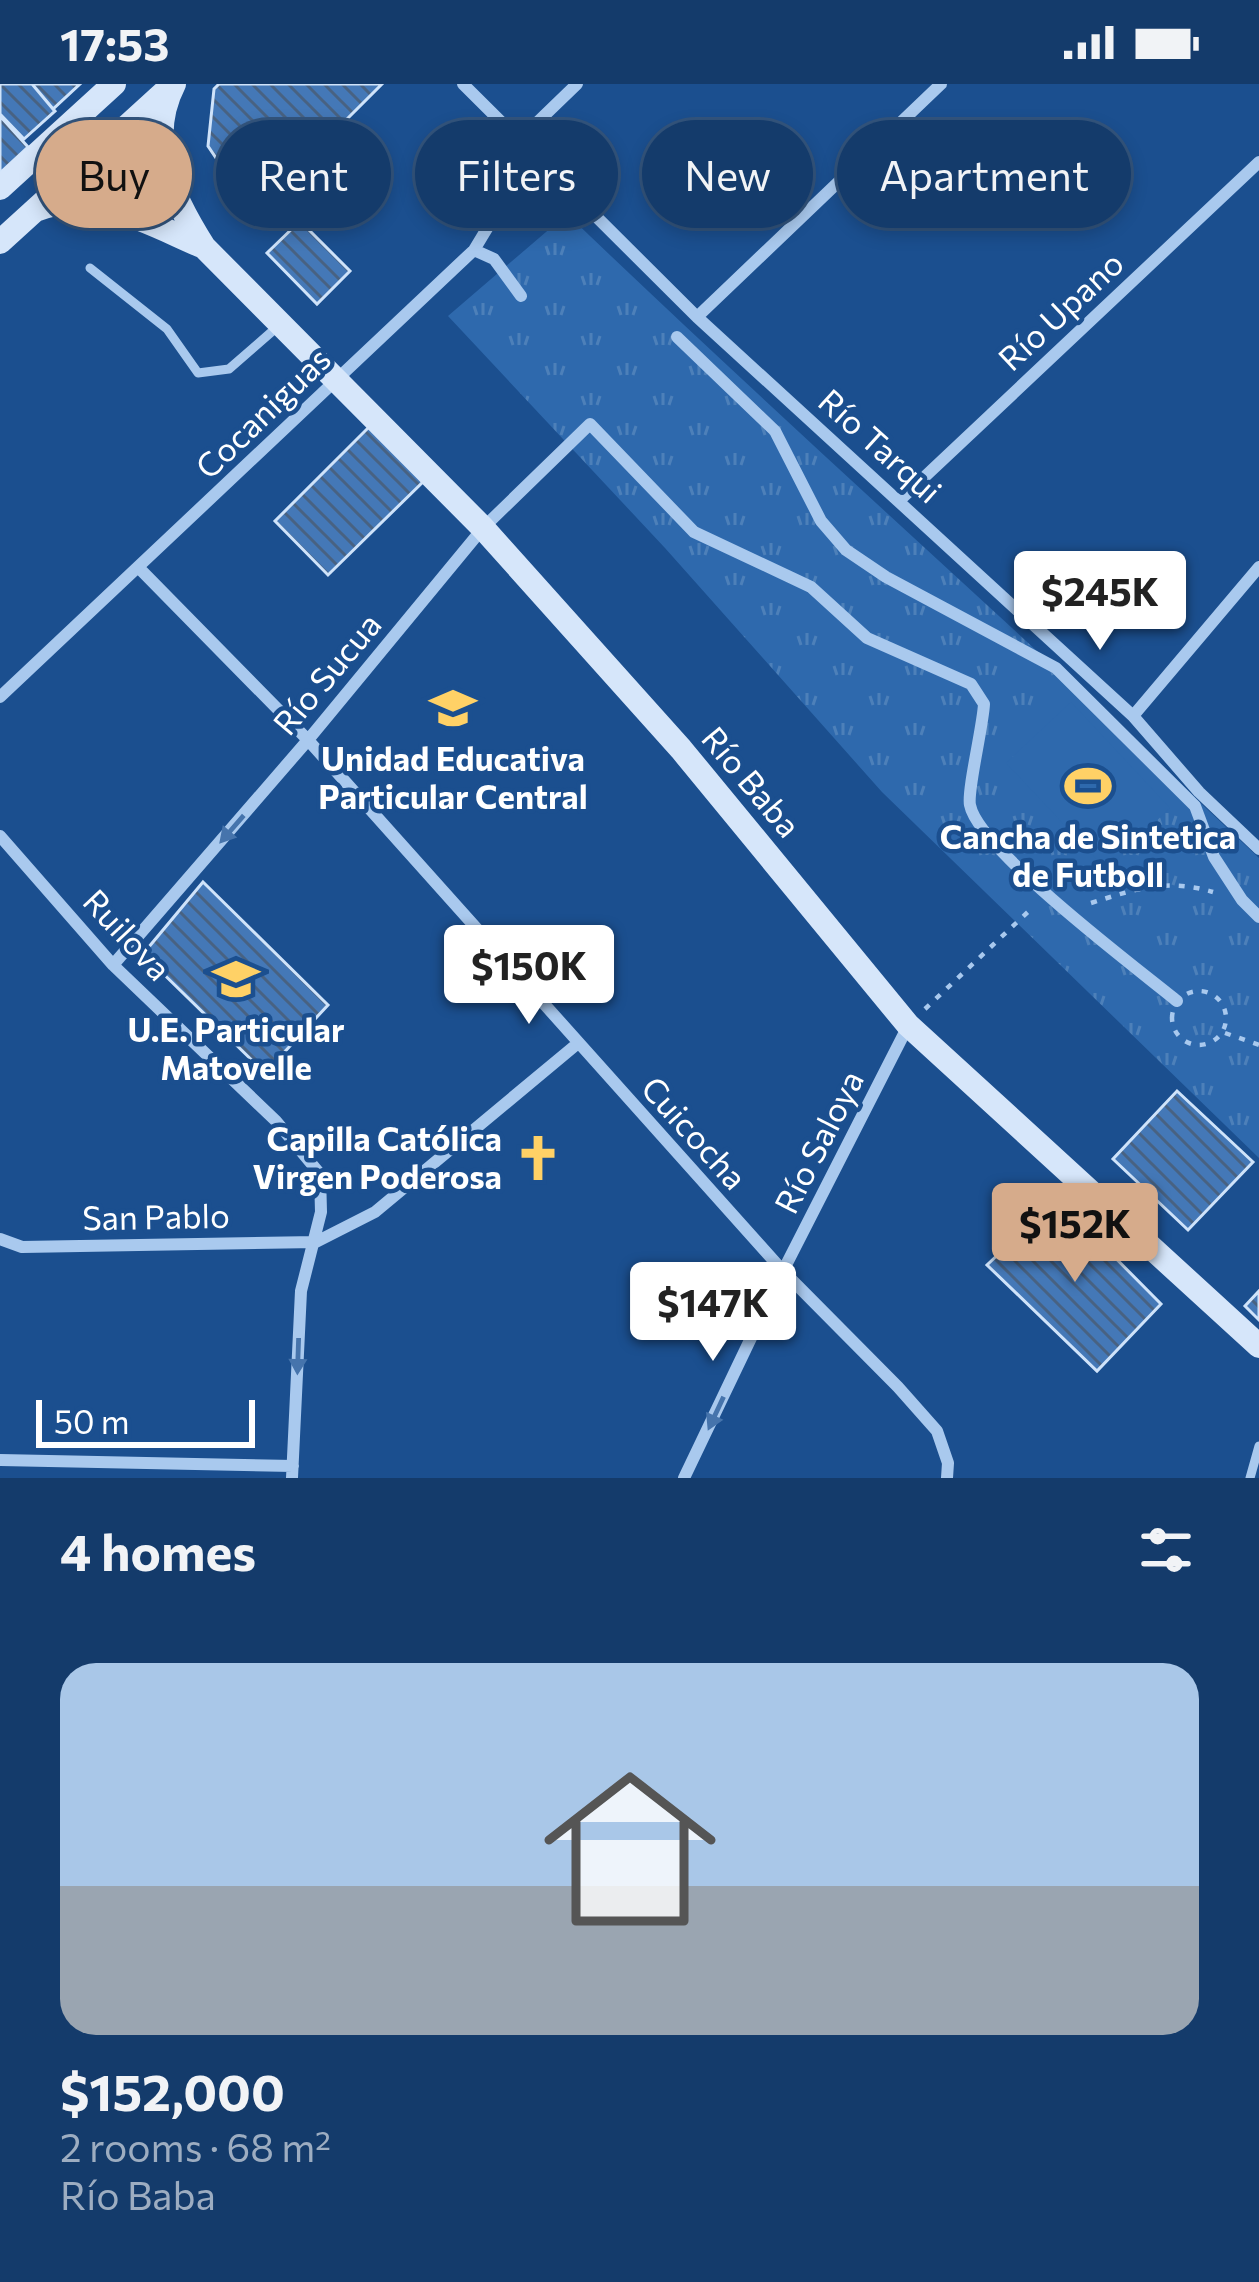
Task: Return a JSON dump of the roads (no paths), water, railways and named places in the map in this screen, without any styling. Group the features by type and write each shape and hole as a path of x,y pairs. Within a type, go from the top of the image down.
{"street":[{"path":"0,188 114,84"},
{"path":"0,242 174,84"},
{"name":"Río Baba","path":"174,84 163,110 162,156 179,208 204,247 483,528 681,749 908,1025 1259,1346"},
{"name":"Río Tarqui","path":"463,84 499,120"},
{"path":"540,120 578,84"},
{"path":"697,317 941,84"},
{"name":"Río Upano","path":"900,500 1259,162"},
{"name":"Río Baba","path":"35,209 72,203 129,215 204,247"},
{"name":"Cocaniguas","path":"0,698 474,250 487,228"},
{"name":"Río Tarqui","path":"607,228 697,317 1133,716 1199,792 1259,849"},
{"path":"474,250 494,260 521,296"},
{"path":"677,337 775,431 821,521 846,550 886,578 1056,668 1195,806 1214,857 1259,917"},
{"name":"Río Sucua","path":"113,965 483,528 590,424 694,532 811,587 868,638 971,684 984,704 970,805 986,832 1065,912 1177,1001"},
{"name":"Cuicocha","path":"138,567 308,740 783,1271 937,1431 948,1463 947,1478"},
{"path":"1133,716 1259,567"},
{"name":"Ruilova","path":"0,836 113,965 306,1153 320,1174 323,1190 316,1241 301,1291 293,1472"},
{"name":"Río Saloya","path":"684,1478 908,1025"},
{"path":"316,1241 375,1212 577,1044"},
{"name":"San Pablo","path":"0,1239 22,1247 316,1241"},
{"path":"0,1460 293,1472"}],"lane":[{"path":"90,268 167,329 198,373 229,369 280,324"},
{"path":"1250,1478 1259,1446"}],"place":[{"name":"Unidad Educativa Particular Central","path":"453,708"},
{"name":"Cancha de Sintetica de Futboll","path":"1088,786"},
{"name":"U.E. Particular Matovelle","path":"236,979"},
{"name":"Capilla Católica Virgen Poderosa","path":"538,1158"}]}
